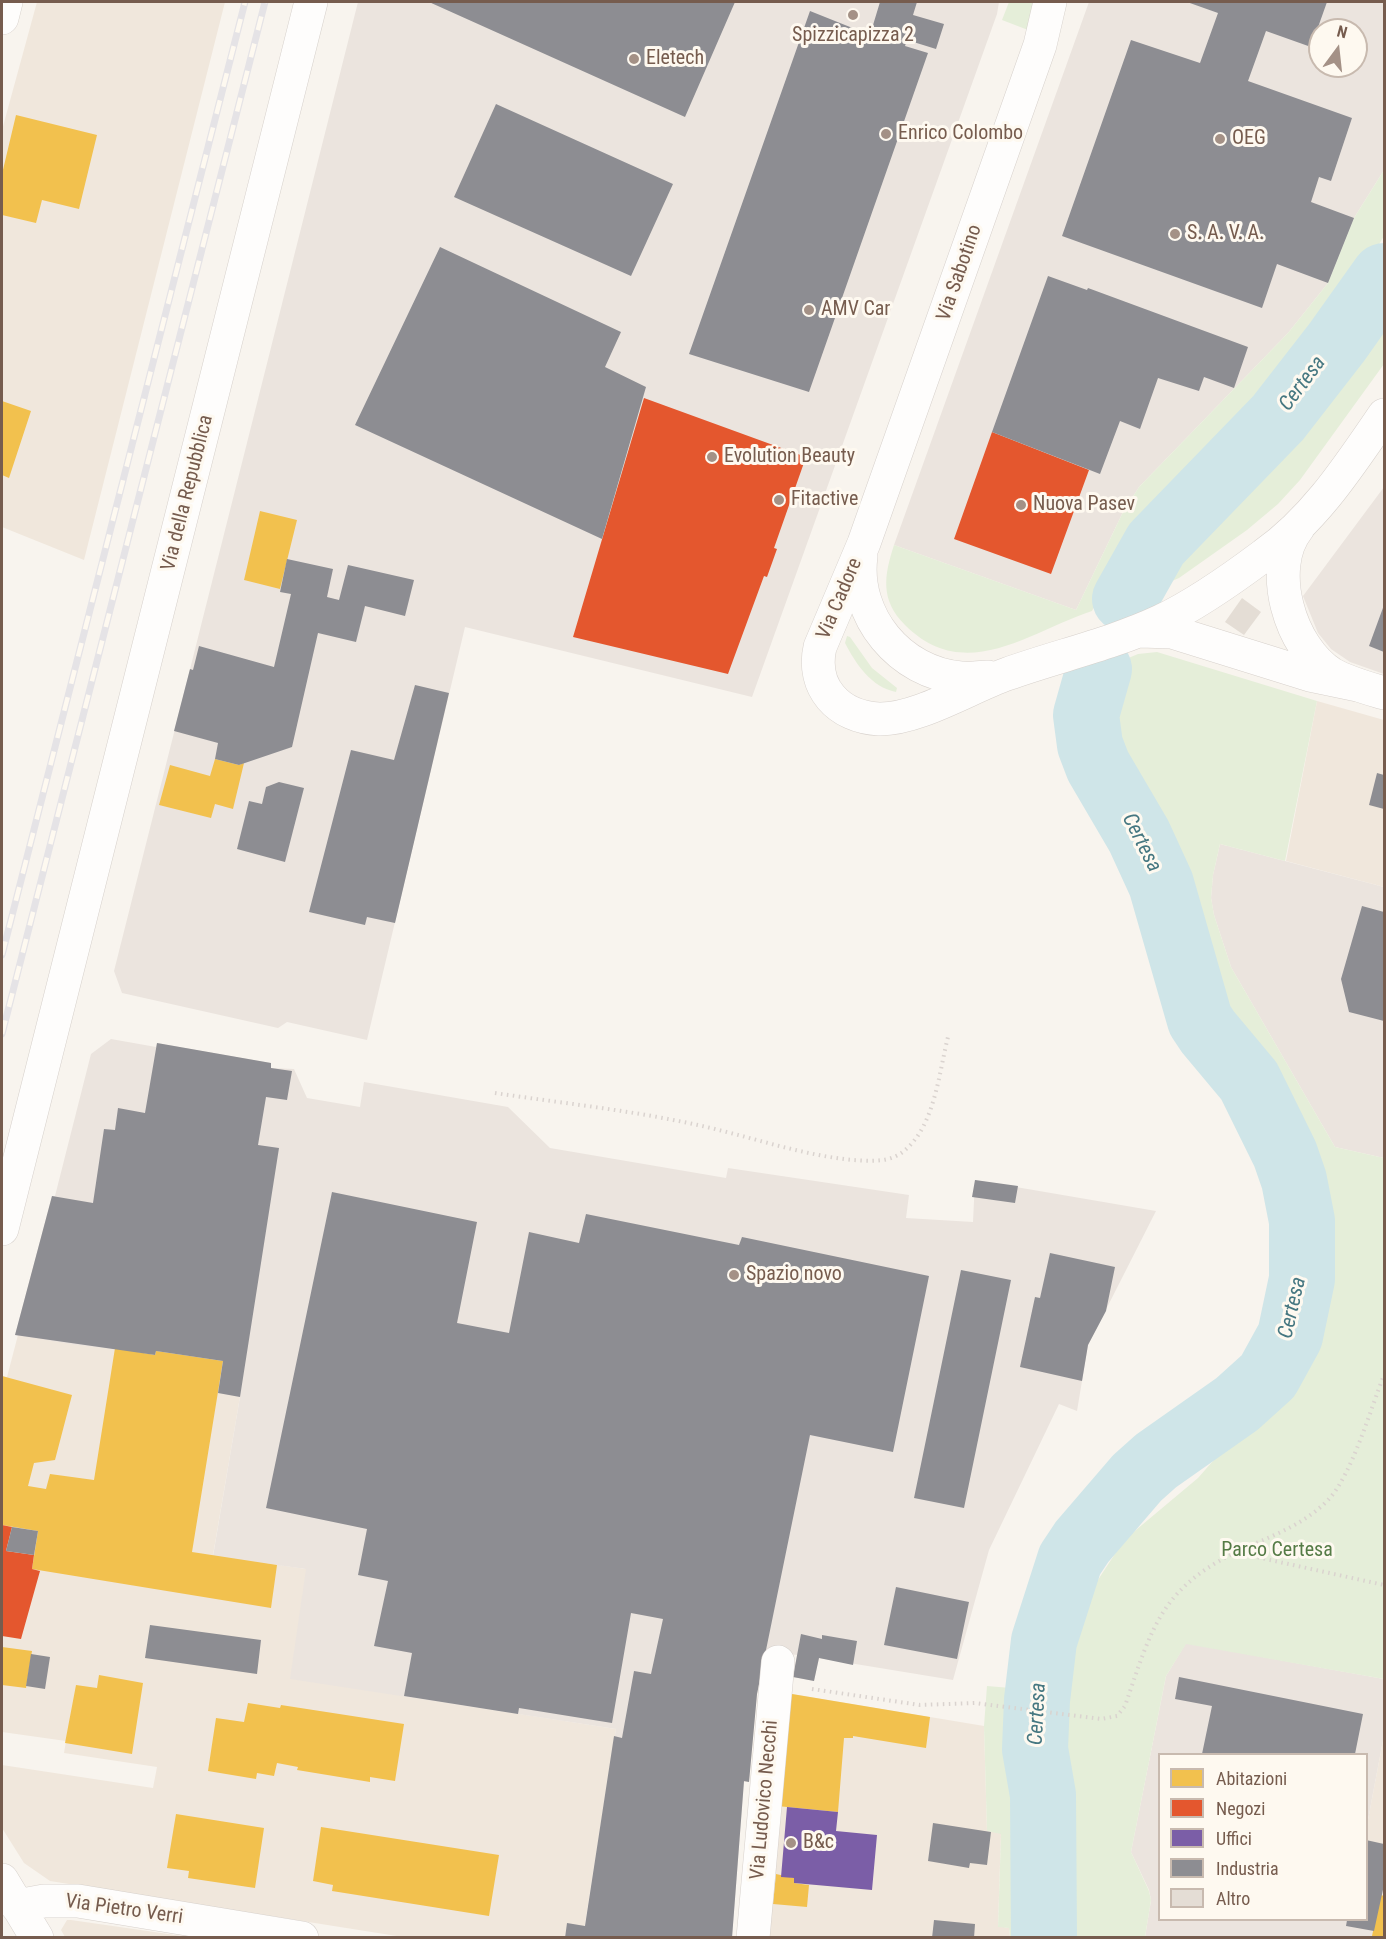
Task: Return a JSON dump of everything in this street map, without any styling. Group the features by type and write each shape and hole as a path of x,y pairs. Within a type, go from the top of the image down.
{"street":[{"path":"2,18 6,2"},
{"name":"Via della Repubblica","path":"2,1229 311,2"},
{"name":"Via Sabotino","path":"864,543 1040,45 1050,2"},
{"name":"Via Cadore","path":"1371,689 1332,673 1321,665 1296,629 1286,597 1284,569 1287,545 1300,525 1339,479 1384,415"},
{"name":"Via Cadore","path":"864,543 828,625 817,659 819,679 830,697 854,712 878,719 921,710 1005,675 1152,627 1264,555 1300,525"},
{"name":"Via Cadore","path":"864,543 860,568 862,597 877,628 888,641 903,655 939,673 960,678 1005,675"},
{"path":"1152,627 1188,636 1310,675 1371,689"},
{"name":"Via Ludovico Necchi","path":"753,1938 777,1674"},
{"path":"9,1893 38,1938"},
{"name":"Via Pietro Verri","path":"9,1893 44,1901 78,1901 302,1938"}],"path":[{"path":"495,1093 647,1114 823,1155 875,1161 892,1158 905,1151 916,1138 929,1109 948,1037"},
{"path":"777,1674 927,1705 985,1704 1111,1719 1122,1711 1160,1613 1195,1577 1230,1555 1293,1527 1319,1509 1331,1496 1348,1466 1384,1375"},
{"path":"1230,1555 1252,1556 1384,1585"}],"shaded area":[{"path":"37,2 225,2 84,560 2,527 2,130"},
{"path":"358,2 999,2 997,14 752,697 465,627 367,1040 287,1022 278,1028 122,993 114,971"},
{"path":"1089,2 1384,2 1384,170 1354,218 1328,283 1288,333 1139,487 1123,512 1076,610 894,545"},
{"path":"1384,487 1384,674 1350,662 1331,649 1318,633 1303,596"},
{"path":"1317,701 1384,720 1384,887 1286,861"},
{"path":"1220,844 1384,887 1384,1158 1335,1147 1231,967 1214,915 1211,898 1213,875"},
{"path":"111,1039 156,1047 157,1043 271,1063 271,1068 294,1069 307,1098 360,1107 364,1082 508,1107 550,1148 726,1178 728,1168 909,1195 906,1218 973,1222 975,1180 1156,1211 1088,1345 1077,1411 1059,1404 989,1550 953,1680 819,1658 814,1681 793,1677 797,1655 766,1651 757,1694 749,1782 744,1782 732,1937 583,1937 616,1729 290,1679 306,1569 213,1556 240,1397 218,1393 223,1361 76,1345 15,1335 52,1196 55,1196 91,1054"},
{"path":"18,1335 155,1355 240,1397 213,1555 306,1569 404,1696 616,1729 583,1937 403,1937 50,1881 24,1863 2,1828 2,1765 153,1788 157,1767 64,1753 66,1741 2,1732 2,1376 7,1377"},
{"path":"1186,1643 1384,1679 1384,1735 1368,1820 1368,1753 1158,1753 1158,1921 1347,1921 1346,1926 1374,1931 1372,1936 1377,1937 1145,1937 1151,1900 1149,1890 1131,1852 1166,1676"},
{"path":"786,1693 984,1726 987,1831 1001,1833 998,1926 1009,1928 1010,1937 766,1938"},
{"path":"1384,1735 1384,1937 1377,1937 1346,1926 1347,1921 1368,1921 1368,1820"},
{"path":"67,1920 189,1937 65,1937 61,1930"}],"green space":[{"path":"1009,2 1034,2 1028,30 1002,20"},
{"path":"1384,170 1384,236 1340,309 1306,359 1256,421 1219,452 1136,534 1119,558 1092,611 1021,640 997,648 974,652 951,651 928,642 905,625 891,606 886,587 886,577 894,545 1076,610 1123,512 1139,487 1288,333 1328,283 1354,218"},
{"path":"1384,301 1384,364 1300,480 1278,504 1247,530 1179,578 1156,588 1174,553 1316,399"},
{"path":"847,636 872,668 897,688 896,692 879,685 865,673 845,643"},
{"name":"Parco Certesa","path":"1157,652 1317,701 1285,861 1220,844 1213,875 1211,898 1214,915 1231,967 1335,1147 1384,1158 1384,1679 1186,1644 1166,1676 1131,1852 1151,1900 1145,1937 1068,1937 1060,1854 1060,1720 1075,1615 1124,1540 1198,1478 1284,1380 1305,1352 1314,1326 1317,1307 1311,1217 1303,1178 1289,1133 1260,1068 1205,975 1150,826 1115,750 1113,714 1126,659 1138,654"},
{"path":"987,1686 1011,1688 1024,1829 1027,1937 1010,1937 1009,1928 998,1927 1001,1834 987,1831 984,1726"}],"building: Abitazioni":[{"path":"16,115 97,135 79,209 42,200 36,223 2,215 2,174"},
{"path":"2,401 31,411 9,478 2,475"},
{"path":"260,511 297,520 280,589 244,580"},
{"path":"215,759 239,765 244,763 233,809 215,804 211,818 159,805 170,765 210,776"},
{"path":"115,1348 155,1355 156,1351 223,1361 192,1552 277,1565 271,1608 32,1569 38,1531 2,1525 2,1376 72,1395 55,1460 34,1463 28,1486 46,1489 50,1474 94,1480"},
{"path":"2,1647 32,1651 26,1688 2,1685"},
{"path":"99,1675 143,1683 132,1754 65,1743 76,1685 97,1688"},
{"path":"786,1693 930,1717 926,1748 853,1736 853,1738 844,1738 838,1812 777,1806"},
{"path":"248,1703 280,1708 281,1705 404,1724 395,1781 370,1777 370,1782 297,1770 298,1767 277,1763 274,1776 257,1773 256,1779 208,1771 216,1718 244,1722"},
{"path":"176,1814 264,1828 255,1888 188,1878 189,1871 167,1868"},
{"path":"321,1827 499,1855 489,1916 332,1891 333,1885 313,1881"},
{"path":"776,1874 794,1878 794,1883 809,1885 807,1907 773,1904"},
{"path":"1381,1895 1384,1896 1384,1938 1377,1938 1372,1936"}],"building: Negozi":[{"path":"644,398 806,457 774,548 777,549 767,577 764,576 728,674 573,637"},
{"name":"Nuova Pasev","path":"992,432 1089,470 1051,574 954,539"},
{"path":"2,1525 12,1527 6,1551 34,1555 32,1569 40,1571 21,1639 2,1636"}],"building: Uffici":[{"path":"787,1807 838,1812 836,1831 877,1835 872,1890 794,1883 794,1878 781,1877"}],"building: Industria":[{"name":"Eletech","path":"429,2 735,2 685,117"},
{"path":"880,2 917,2 913,15 944,24 936,49 907,40 905,46 928,53 809,392 689,354 810,11 870,35"},
{"name":"OEG","path":"1187,2 1327,2 1321,18 1308,18 1308,46 1266,31 1248,81 1352,118 1331,181 1319,177 1311,202 1354,218 1328,283 1277,264 1262,308 1062,236 1131,40 1200,63 1218,13"},
{"path":"496,104 673,184 631,276 454,197"},
{"path":"440,247 621,332 605,367 646,387 602,539 355,425"},
{"path":"1048,276 1087,290 1088,288 1248,347 1234,388 1204,377 1199,391 1158,378 1140,429 1120,421 1100,474 992,432"},
{"path":"287,559 333,569 327,597 339,600 348,565 414,580 405,616 365,606 356,642 318,633 292,747 239,765 215,759 218,743 174,731 190,669 193,670 199,646 274,667 291,594 280,592"},
{"path":"1384,605 1384,652 1369,646"},
{"path":"415,685 449,693 395,923 367,917 365,925 309,912 351,750 394,760"},
{"path":"1377,773 1384,775 1384,809 1369,805"},
{"path":"279,782 304,788 285,862 237,849 249,801 262,804 266,787"},
{"path":"1362,906 1384,912 1384,1021 1349,1012 1341,979"},
{"path":"157,1043 271,1063 271,1068 292,1071 287,1100 266,1097 258,1145 279,1148 240,1397 218,1393 223,1361 156,1351 155,1355 15,1335 52,1196 93,1203 104,1129 115,1130 118,1108 145,1113"},
{"path":"975,1180 1018,1186 1015,1203 972,1197"},
{"path":"332,1192 477,1222 457,1323 509,1333 529,1232 579,1243 586,1214 739,1245 742,1237 929,1276 893,1452 810,1435 757,1694 749,1782 744,1781 732,1938 565,1938 567,1923 585,1926 614,1736 622,1738 634,1671 651,1674 663,1619 631,1613 612,1723 519,1708 518,1714 404,1696 412,1653 374,1646 388,1581 358,1575 367,1529 266,1508"},
{"path":"1050,1253 1115,1267 1106,1311 1088,1345 1082,1381 1020,1367 1035,1297 1040,1298"},
{"path":"961,1270 1011,1280 964,1508 914,1498"},
{"path":"12,1527 38,1531 34,1555 6,1551"},
{"path":"896,1587 969,1602 957,1659 884,1645"},
{"path":"150,1625 261,1640 257,1674 145,1658"},
{"path":"801,1634 822,1639 822,1635 857,1641 853,1665 819,1658 814,1681 793,1677"},
{"path":"31,1654 50,1657 45,1689 26,1686"},
{"path":"1179,1677 1363,1714 1355,1753 1202,1753 1212,1706 1175,1699"},
{"path":"933,1823 991,1832 987,1865 970,1863 969,1868 928,1861"},
{"path":"1368,1840 1384,1844 1384,1885 1374,1931 1346,1926 1347,1921 1368,1921"},
{"path":"934,1920 975,1924 974,1938 932,1938"}],"building: Altro":[{"path":"1242,598 1261,612 1244,635 1225,622"}],"waterway":[{"name":"Certesa","path":"1125,599 1156,544 1278,418 1337,342 1384,276"},
{"name":"Certesa","path":"1044,1938 1043,1795 1035,1749 1037,1700 1044,1641 1070,1560 1082,1542 1137,1478 1156,1461 1237,1404 1268,1376 1290,1336 1302,1279 1302,1221 1294,1180 1285,1154 1249,1081 1200,1020 1161,884 1139,836 1098,766 1090,745 1086,715 1099,669"}],"railway":[{"path":"2,955 245,2"},
{"path":"2,1034 265,2"}],"place":[{"name":"Spizzicapizza 2","path":"853,15"},
{"name":"Eletech","path":"634,59"},
{"name":"Enrico Colombo","path":"886,134"},
{"name":"OEG","path":"1220,139"},
{"name":"S. A. V. A.","path":"1175,234"},
{"name":"AMV Car","path":"809,310"},
{"name":"Evolution Beauty","path":"712,457"},
{"name":"Fitactive","path":"779,500"},
{"name":"Nuova Pasev","path":"1021,505"},
{"name":"Spazio novo","path":"734,1275"},
{"name":"B&c","path":"791,1843"}]}
